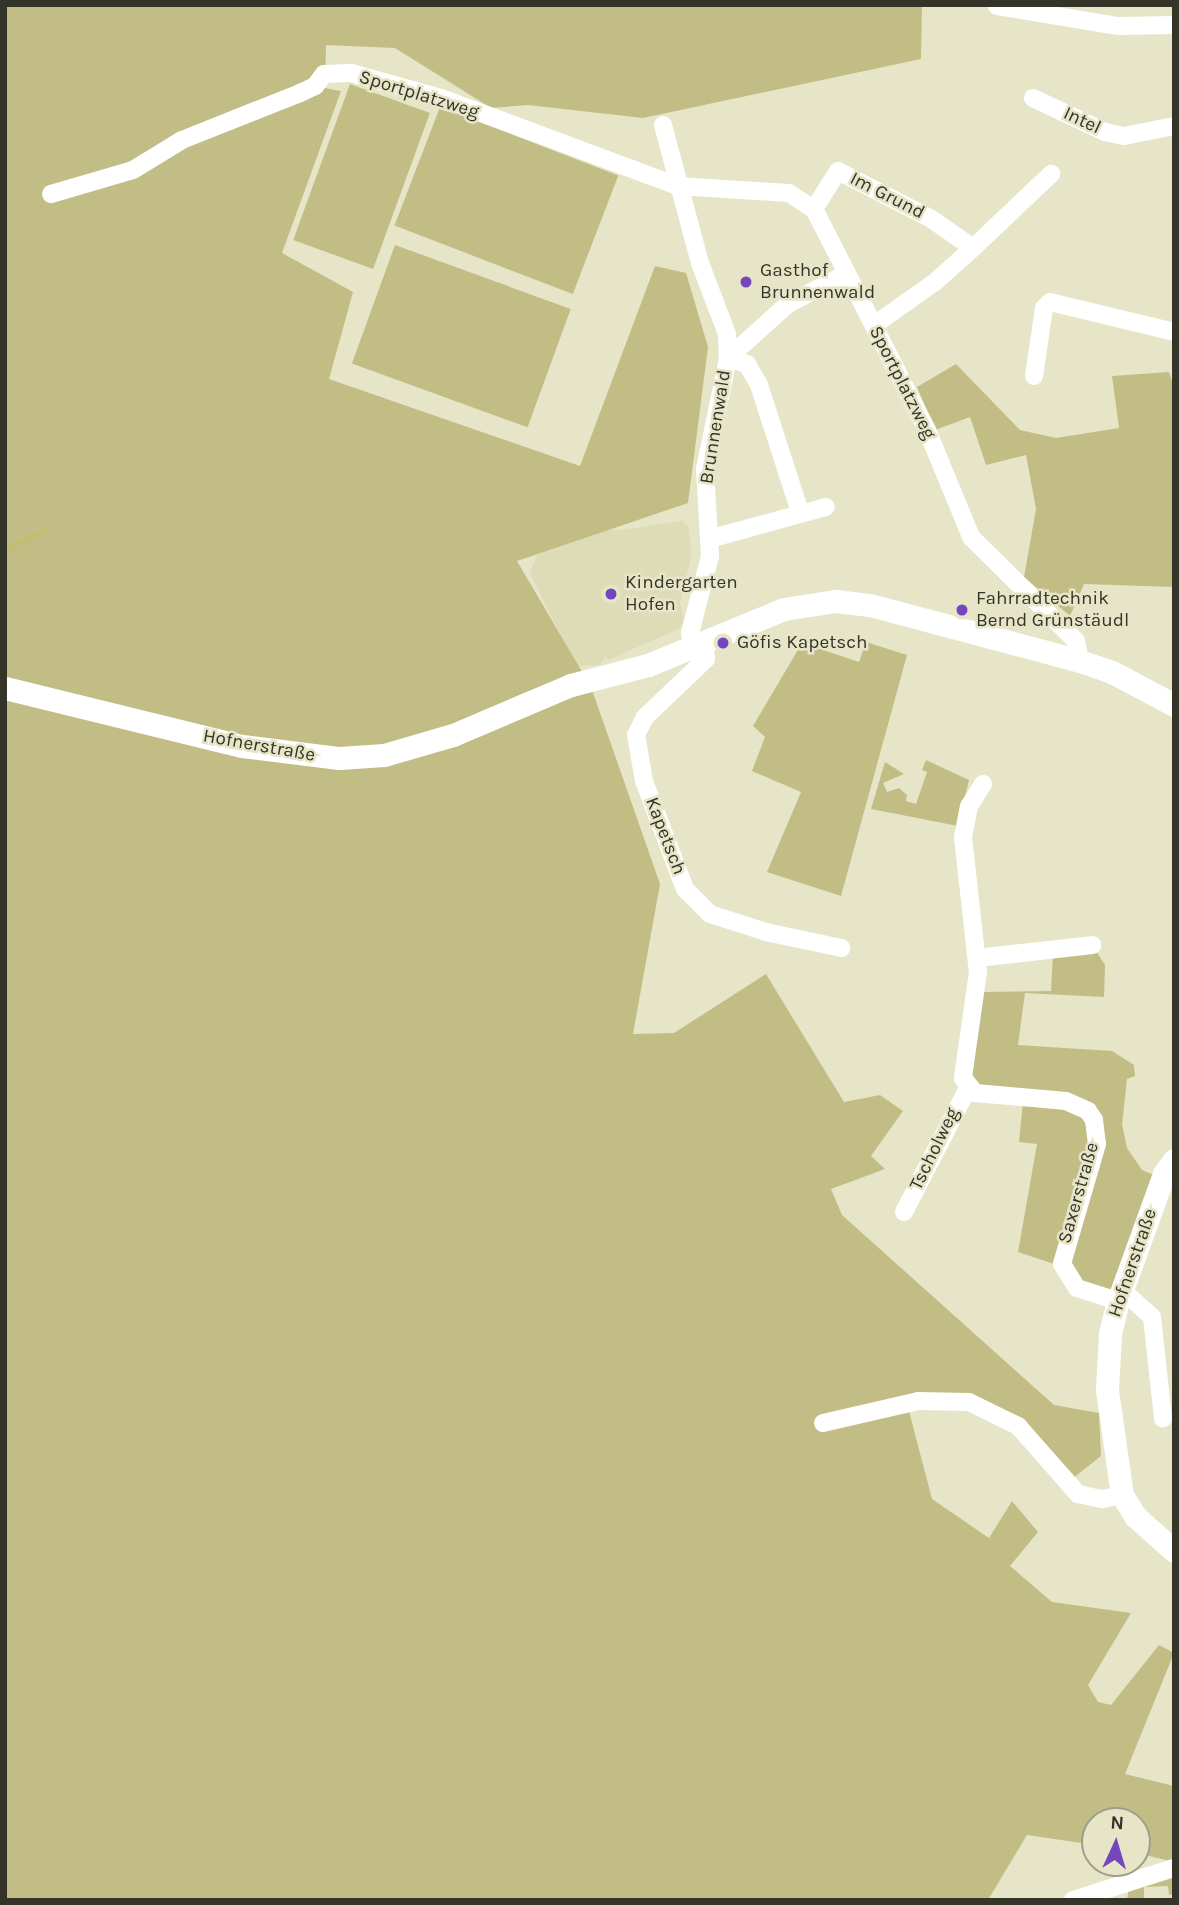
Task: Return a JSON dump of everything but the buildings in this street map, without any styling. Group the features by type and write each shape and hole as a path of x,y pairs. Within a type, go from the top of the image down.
{"main road":[{"name":"Hofnerstraße","path":"5,688 242,746 339,758 384,755 425,746 550,695 594,689 618,674 784,609 836,601 870,605 1080,661 1112,672 1174,705"},
{"name":"Hofnerstraße","path":"1122,1495 1107,1390 1110,1334 1120,1295 1164,1174 1174,1160"},
{"path":"1122,1495 1136,1517 1174,1551"}],"street":[{"path":"997,6 1118,26 1174,24"},
{"name":"Sportplatzweg","path":"51,194 133,170 182,140 300,93 324,74 337,74 441,98 677,186 771,189 789,193 814,209 844,275 874,325 932,441 971,537 1068,631 1076,641 1080,661"},
{"name":"Intel","path":"1034,98 1113,134 1174,127"},
{"path":"663,125 677,186"},
{"name":"Im Grund","path":"814,209 838,171 930,218 974,248"},
{"path":"874,325 935,282 1051,174"},
{"name":"Brunnenwald","path":"677,186 727,334 728,358 705,469 708,575 690,632 699,644"},
{"name":"Brunnenwald","path":"728,358 788,304 844,275"},
{"path":"1034,376 1044,308 1049,302 1174,332"},
{"name":"Brunnenwald","path":"728,358 747,364 759,385 800,512"},
{"path":"709,539 826,507"},
{"name":"Kapetsch","path":"699,644 706,659 645,717 636,735 644,781 680,877 696,904 710,914 766,932 841,948"},
{"path":"968,1088 963,1078 977,958 963,837 969,806 983,784"},
{"path":"977,958 1092,944"},
{"name":"Tscholweg","path":"904,1212 968,1088"},
{"name":"Saxerstraße","path":"968,1088 975,1093 1066,1101 1088,1111 1094,1120 1097,1144 1062,1264 1077,1288 1120,1295"},
{"path":"1120,1295 1152,1317 1163,1418"},
{"path":"823,1423 919,1401 969,1402 1018,1426 1078,1494 1102,1499 1122,1495"},
{"path":"1073,1900 1137,1876 1174,1868"}],"shaded area":[{"path":"5,5 922,5 921,59 643,118 528,105 491,108 395,48 326,45 325,88 341,91 282,253 353,292 329,379 580,466 655,266 686,273 708,347 688,503 517,561 591,687 660,884 633,1034 674,1033 766,974 844,1102 880,1095 903,1111 871,1156 885,1169 831,1189 842,1215 1054,1405 1099,1413 1101,1456 1067,1483 1019,1418 905,1396 932,1499 989,1538 1012,1501 1038,1532 1010,1566 1052,1602 1131,1613 1088,1685 1098,1702 1111,1705 1159,1645 1174,1653 1125,1774 1174,1786 1174,1862 1151,1856 1151,1807 1081,1807 1081,1843 1027,1835 988,1900 5,1900"},
{"path":"350,84 430,113 373,269 293,240"},
{"path":"440,107 618,175 573,294 394,226"},
{"path":"395,245 571,309 528,427 352,363"},
{"path":"956,364 1020,430 1056,438 1119,428 1112,376 1169,372 1174,387 1174,587 1084,584 1070,616 1024,577 1036,509 1026,455 986,465 970,417 935,430 917,387"},
{"name":"Kindergarten Hofen","path":"682,521 688,526 692,553 680,603 684,621 679,629 608,660 606,656 600,665 576,666 530,573 537,555 559,538 584,528 623,530"},
{"path":"866,642 907,655 841,896 767,872 801,792 752,771 765,737 753,726 802,643 859,662"},
{"path":"926,760 969,780 958,826 871,809 885,762 904,774 883,783 887,792 899,788 907,795 906,801 916,804 927,772 922,770"},
{"path":"1096,951 1105,965 1104,997 1025,993 1018,1045 1112,1051 1134,1065 1135,1076 1127,1079 1122,1124 1127,1148 1142,1170 1154,1175 1111,1292 1081,1286 1068,1270 1099,1117 982,1087 975,1083 970,1070 981,992 1051,991 1053,953"},
{"path":"1023,1102 1080,1112 1092,1132 1054,1264 1018,1252 1037,1144 1019,1142"},
{"path":"1174,1873 1174,1894 1169,1895 1168,1886 1144,1887 1144,1898 1127,1900 1129,1887"}],"waterway":[{"path":"5,550 45,531"}],"place":[{"name":"Gasthof Brunnenwald","path":"746,282"},
{"name":"Kindergarten Hofen","path":"611,594"},
{"name":"Fahrradtechnik Bernd Grünstäudl","path":"962,610"},
{"name":"Göfis Kapetsch","path":"723,643"}]}
